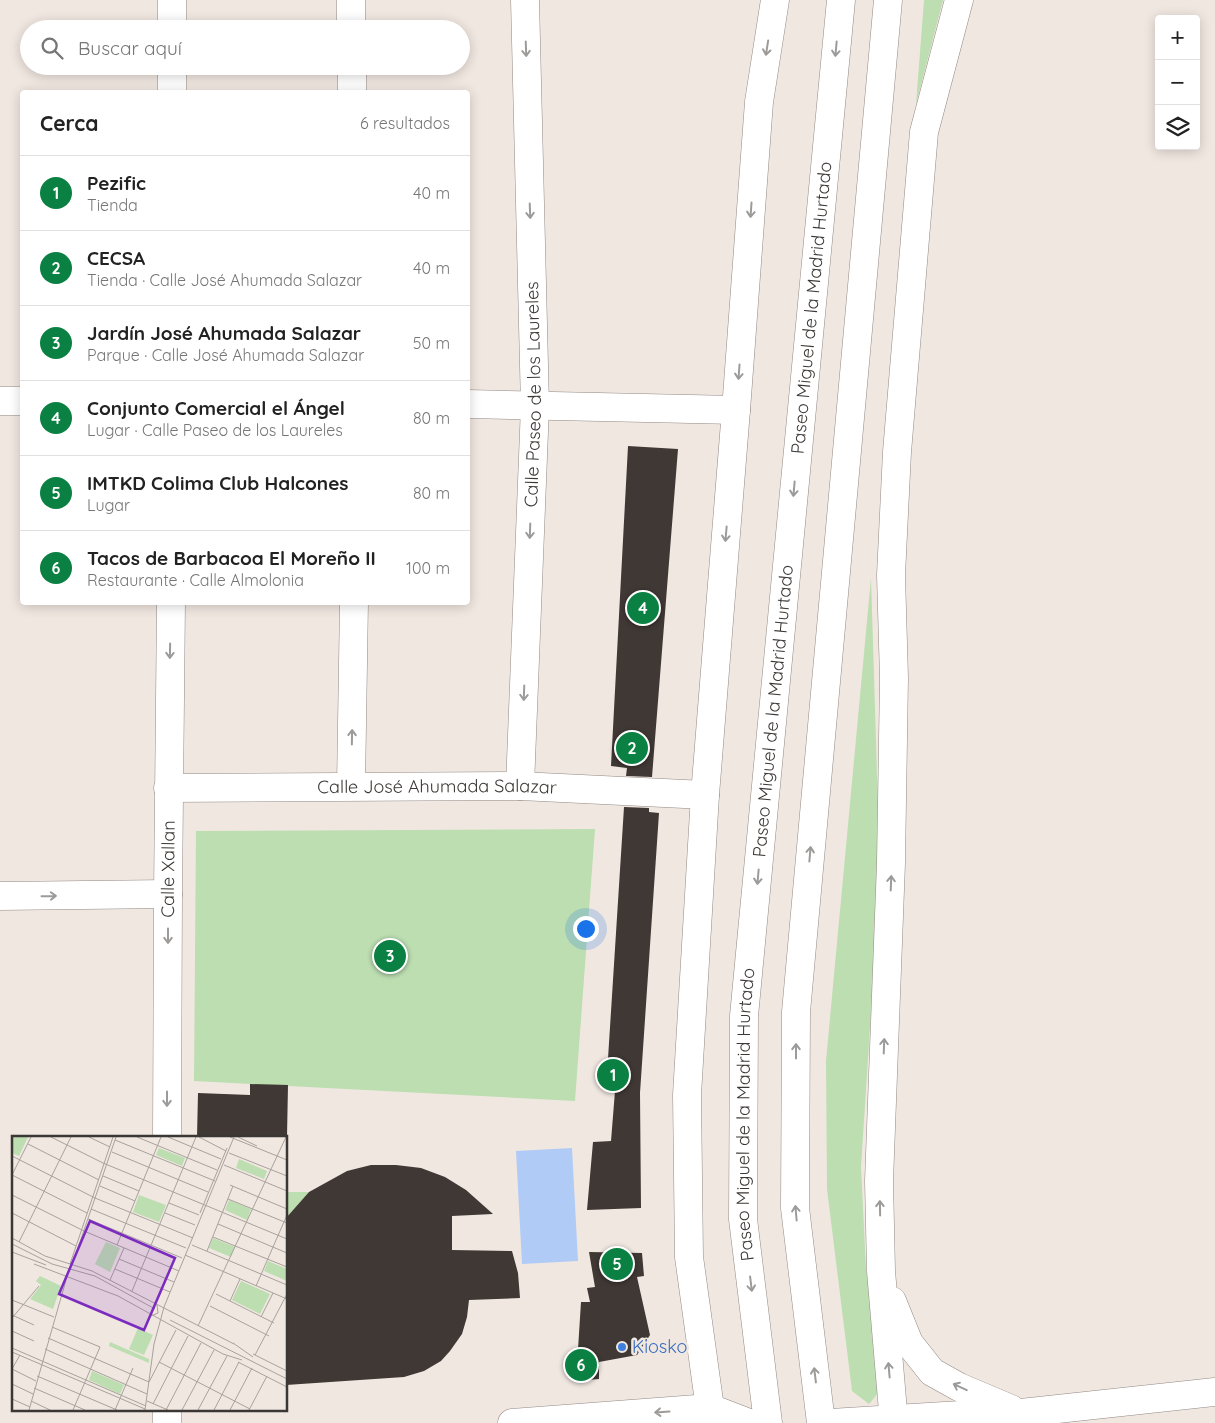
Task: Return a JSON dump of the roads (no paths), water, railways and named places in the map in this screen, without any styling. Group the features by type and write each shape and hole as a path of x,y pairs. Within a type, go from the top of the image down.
{"main road":[{"path":"172,0 172,20"},
{"path":"351,0 351,20"},
{"name":"Calle Paseo de los Laureles","path":"520,786 535,406 524,0"},
{"path":"711,1416 690,1256 687,1095 705,796 759,102 775,0"},
{"name":"Paseo Miguel de la Madrid Hurtado","path":"768,1423 743,1219 744,1016 841,0"},
{"path":"821,1423 796,1208 796,1012 888,0"},
{"path":"894,1421 881,1271 879,1181 891,863 894,698 891,575 897,452 924,132 959,0"},
{"path":"172,75 172,90"},
{"path":"352,75 352,90"},
{"path":"0,401 20,401"},
{"path":"470,404 736,410"},
{"name":"Calle Xallan","path":"168,1136 168,788 171,605"},
{"path":"351,786 354,605"},
{"name":"Calle José Ahumada Salazar","path":"168,788 520,786 705,796"},
{"path":"0,896 168,894"},
{"path":"881,1271 909,1343 932,1372 1012,1418"},
{"path":"831,1423 894,1421 977,1414 1012,1418 1215,1392"},
{"path":"167,1410 167,1423"},
{"path":"512,1423 711,1416 749,1423"}],"water":[{"path":"572,1148 578,1261 522,1264 516,1151"}],"place":[{"name":"Conjunto Comercial el Ángel","path":"643,608"},
{"name":"CECSA","path":"632,748"},
{"name":"Jardín José Ahumada Salazar","path":"390,956"},
{"name":"Pezific","path":"613,1075"},
{"name":"IMTKD Colima Club Halcones","path":"617,1264"},
{"name":"Kiosko","path":"622,1347"},
{"name":"Tacos de Barbacoa El Moreño II","path":"581,1365"}]}
